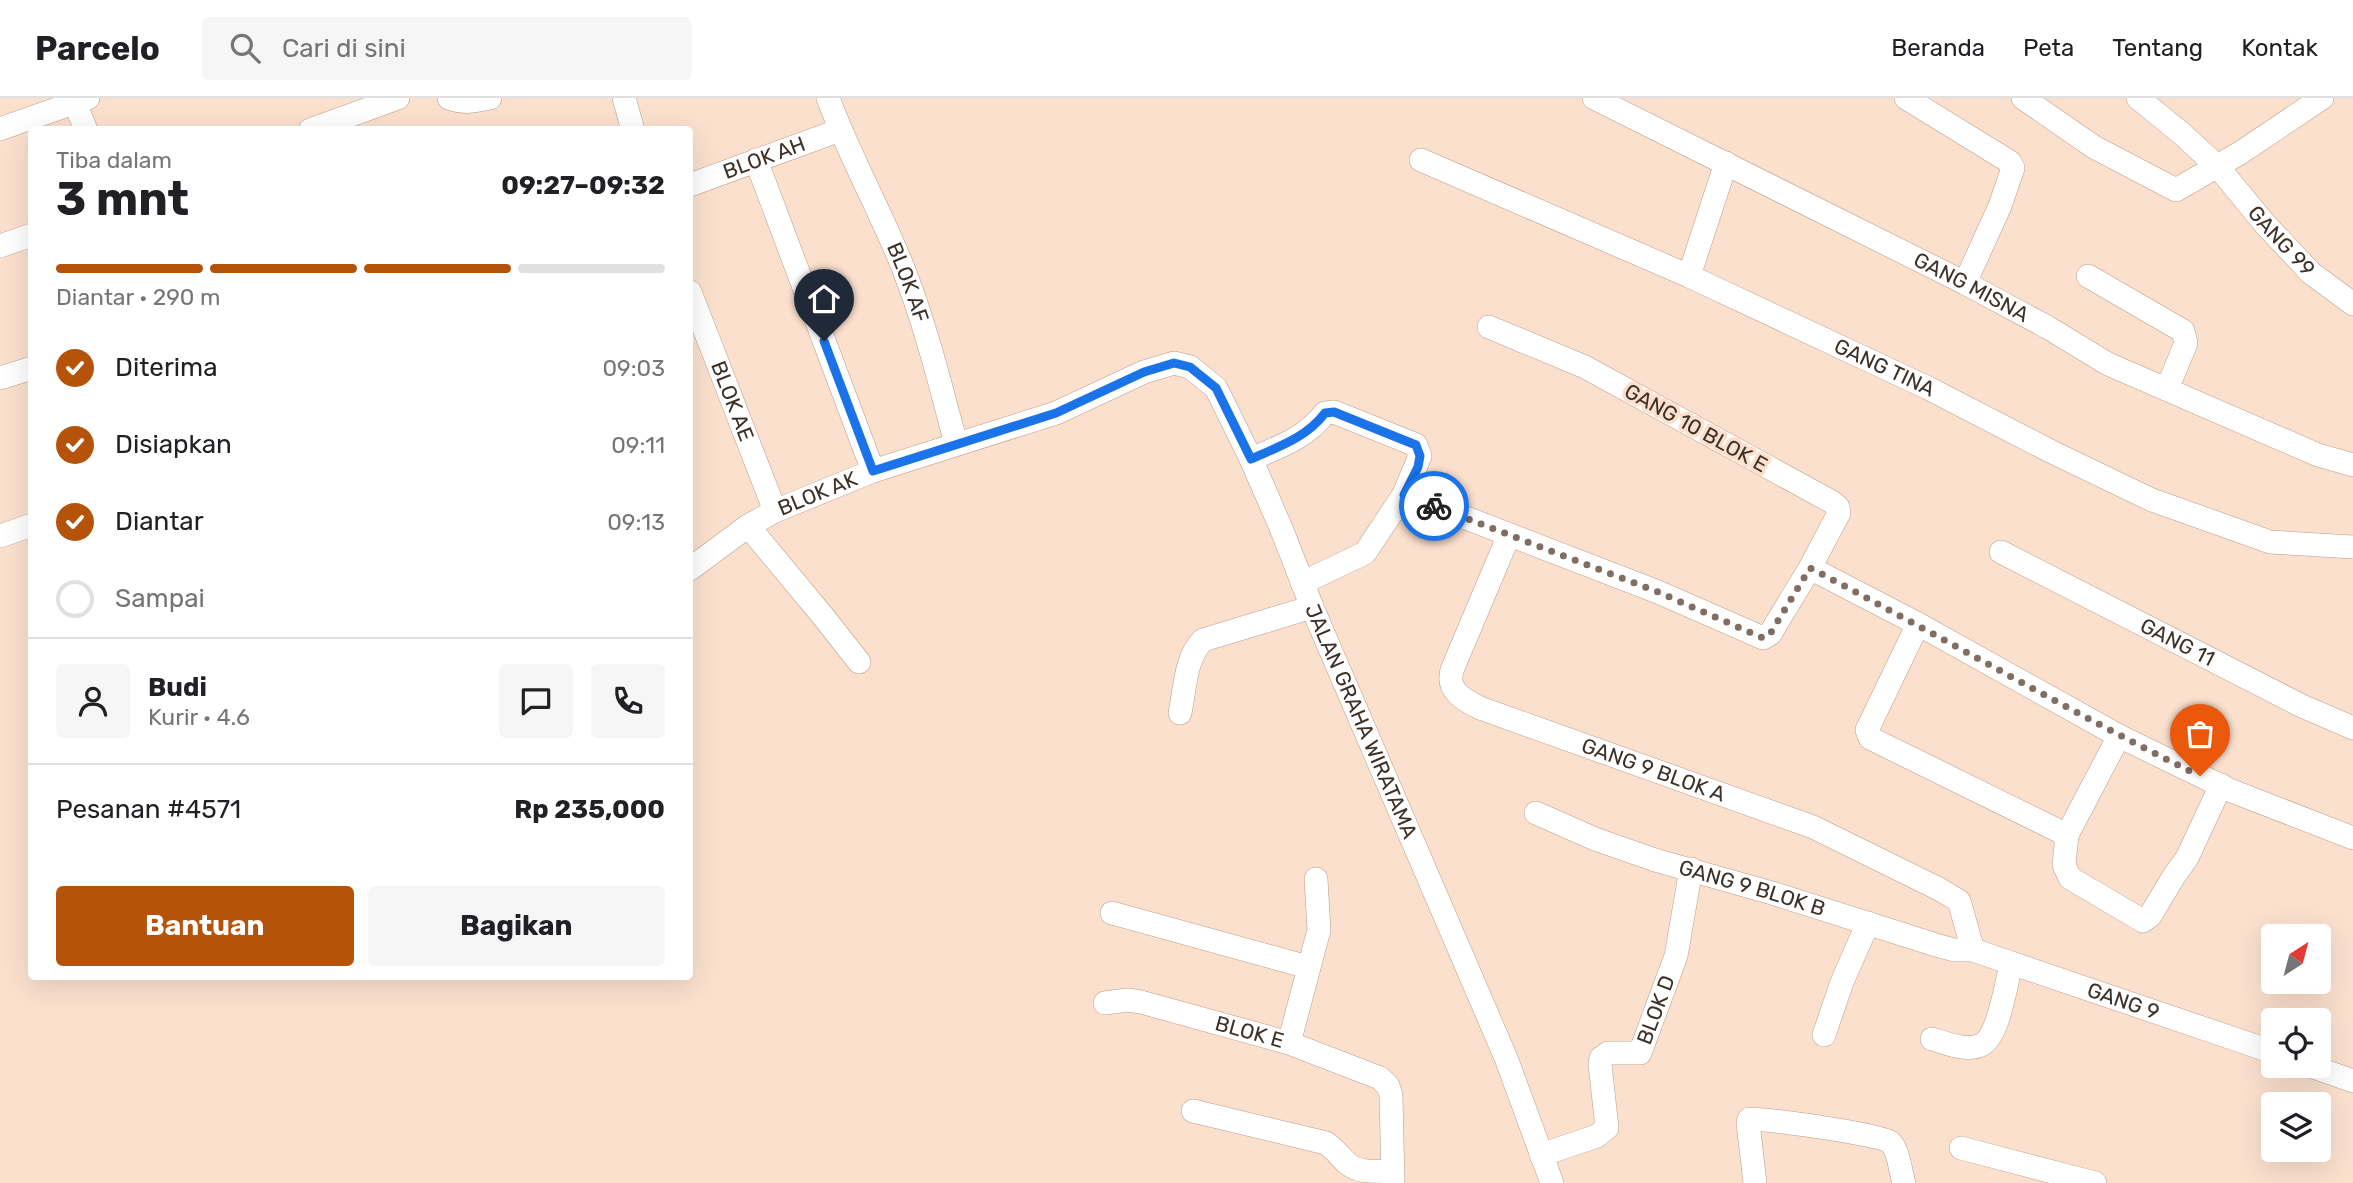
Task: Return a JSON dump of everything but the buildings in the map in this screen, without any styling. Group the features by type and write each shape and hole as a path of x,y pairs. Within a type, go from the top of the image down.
{"street":[{"path":"321,126 398,98"},
{"path":"449,98 472,102 490,98"},
{"path":"624,98 632,126"},
{"name":"BLOK AF","path":"828,98 901,262 922,320 956,444"},
{"name":"GANG MISNA","path":"1594,98 1965,283 2048,327 2108,363 2318,455 2353,465"},
{"path":"1906,98 2010,162 2014,168 1965,283"},
{"path":"2023,98 2095,147 2172,190 2218,167 2322,98"},
{"name":"GANG 99","path":"2138,98 2182,133 2218,167 2264,223 2311,273 2353,304"},
{"path":"0,129 79,100 85,126"},
{"name":"BLOK AH","path":"693,184 840,130"},
{"path":"756,160 873,471"},
{"name":"GANG TINA","path":"1420,160 1689,276 1928,388 2152,500 2270,542 2353,547"},
{"path":"1689,276 1726,163"},
{"path":"0,246 28,236"},
{"path":"2088,276 2183,331 2186,343 2167,390"},
{"name":"BLOK AE","path":"693,300 775,511"},
{"name":"GANG 10 BLOK E","path":"1489,327 1585,367 1832,502 1838,507 1839,513 1810,568"},
{"name":"BLOK AK","path":"693,567 748,526 775,511 873,471 1056,413 1144,372 1174,363 1190,367 1216,388"},
{"path":"0,378 28,369"},
{"name":"JALAN GRAHA WIRATAMA","path":"1216,388 1282,528 1312,607 1506,1058 1541,1155 1547,1182"},
{"path":"1251,459 1297,438 1309,431 1325,413 1334,412 1416,445 1420,456 1418,467 1404,495 1365,552 1302,583"},
{"path":"1404,495 1658,592 1763,638 1770,634 1810,568 1918,624 2119,736 2221,785 2353,838"},
{"path":"0,536 28,526"},
{"path":"748,526 859,662"},
{"name":"GANG 9 BLOK A","path":"1509,535 1452,670 1450,685 1453,691 1480,708 1812,827 1939,889 1959,901 1973,950"},
{"name":"GANG 11","path":"2001,552 2302,706 2353,728"},
{"path":"1180,713 1194,649 1203,640 1312,607"},
{"path":"1918,624 1867,730 1868,735 2067,835"},
{"path":"2119,736 2067,835 2064,865 2070,877 2141,921 2146,920 2187,858 2221,785"},
{"name":"GANG 9 BLOK B","path":"1536,813 1595,839 1655,860 1954,950 1973,950"},
{"name":"BLOK D","path":"1541,1155 1597,1136 1607,1128 1601,1058 1608,1053 1640,1054 1676,956 1691,869"},
{"path":"1289,1043 1319,930 1316,879"},
{"path":"1112,913 1308,967"},
{"path":"1824,1035 1842,982 1868,923"},
{"name":"GANG 9","path":"1973,950 2261,1048"},
{"path":"1933,1039 1961,1047 1973,1047 1981,1045 1989,1038 1998,1016 2011,965"},
{"name":"BLOK E","path":"1105,1003 1127,1000 1141,1002 1289,1043 1380,1078 1388,1086 1391,1095 1393,1177"},
{"path":"2331,1074 2353,1082"},
{"path":"1193,1111 1326,1143 1339,1152 1349,1166 1360,1171 1393,1177"},
{"path":"1755,1183 1749,1119 1811,1126 1886,1140 1896,1150 1904,1183"},
{"path":"1961,1148 2095,1183"}],"way so far":[{"path":"1434,506 1658,592 1763,638 1770,634 1810,568 1918,624 2119,736 2200,776"}],"route":[{"path":"824,341 873,471 1056,413 1144,372 1174,363 1190,367 1216,388 1251,459 1297,438 1309,431 1325,413 1334,412 1416,445 1420,456 1418,467 1404,495 1434,506"}]}
